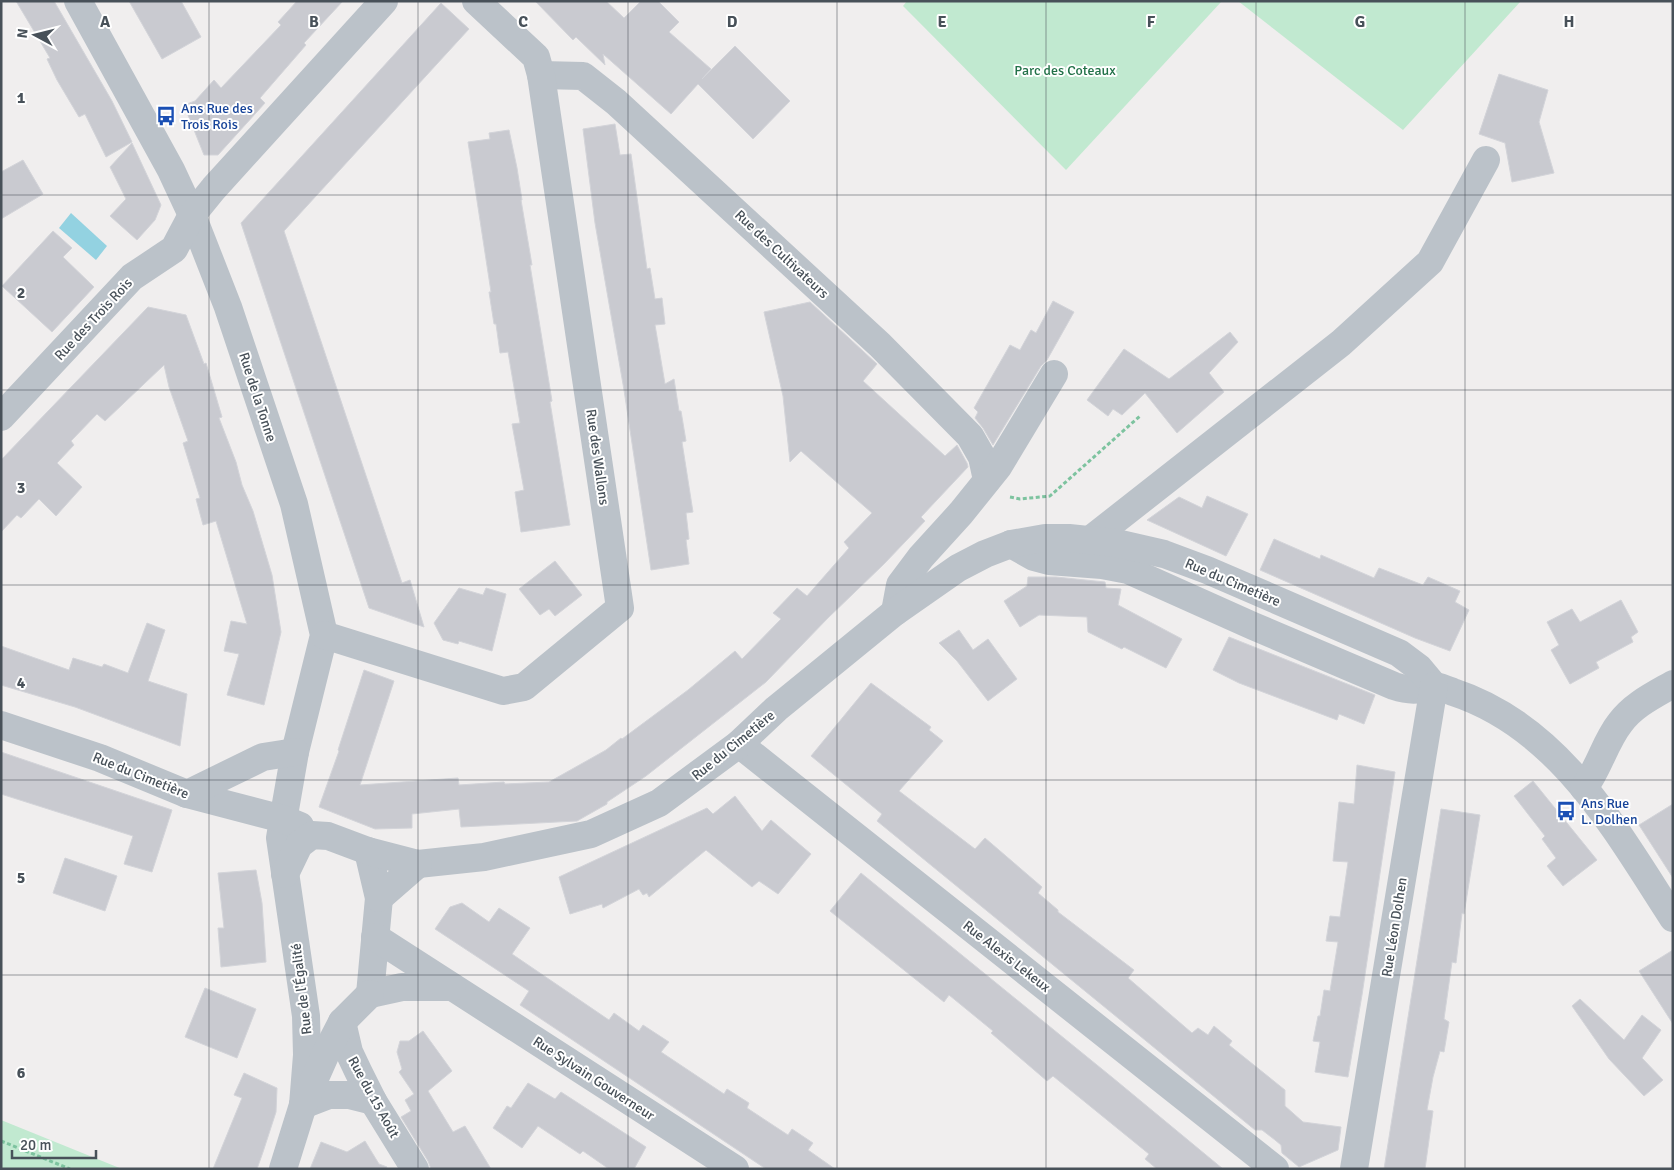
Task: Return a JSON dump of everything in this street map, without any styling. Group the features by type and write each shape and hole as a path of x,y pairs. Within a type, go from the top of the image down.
{"street":[{"name":"Rue de la Tonne","path":"78,1 171,170 192,215 228,307 294,504 324,635 295,752 283,819"},
{"name":"Rue des Trois Rois","path":"1,417 132,277 174,249 192,215 214,188 384,1"},
{"name":"Rue des Wallons","path":"324,635 503,691 524,688 620,608 541,75 536,57 476,1"},
{"name":"Rue des Cultivateurs","path":"541,75 583,76 637,122 880,345 970,436 982,457 982,486"},
{"path":"1090,540 1341,343 1430,262 1486,160"},
{"path":"895,612 900,585 921,557 998,467 1054,374"},
{"name":"Rue du Cimetière","path":"368,852 418,864 484,858 591,834 659,803 739,744 776,710 895,612 958,568 985,554 1011,544 1045,538 1116,543 1183,560 1399,653 1419,668 1434,686"},
{"path":"1011,544 1034,557 1049,562 1102,564 1128,570 1394,686 1405,690 1420,690 1434,686 1476,700 1499,712 1524,728 1547,747 1584,788 1613,826 1673,918"},
{"path":"1584,788 1619,724 1630,711 1673,684"},
{"name":"Rue Léon Dolhen","path":"1354,1169 1434,686"},
{"name":"Rue du Cimetière","path":"1,725 100,758 187,794 283,819"},
{"name":"Rue Alexis Lekeux","path":"739,744 1275,1169"},
{"path":"187,794 263,757 295,752"},
{"path":"283,819 368,852 379,898 370,994"},
{"name":"Rue de l'Égalité","path":"283,819 280,838 306,1016 308,1055 303,1105"},
{"path":"285,874 299,845 312,835 328,836"},
{"path":"379,898 418,864"},
{"name":"Rue Sylvain Gouverneur","path":"375,937 735,1169"},
{"path":"306,1016 320,1024 342,1022 370,994 402,988 452,987"},
{"name":"Rue de l'Égalité","path":"283,1169 303,1105 342,1022"},
{"name":"Rue du 15 Août","path":"342,1022 349,1052 373,1101 415,1169"},
{"path":"303,1105 329,1095 349,1095 373,1101"}],"path":[{"path":"982,486 1020,499 1050,496 1140,416"},
{"path":"1,1142 70,1169"}],"green space":[{"name":"Parc des Coteaux","path":"907,1 1222,1 1066,170 903,6"},
{"path":"1238,1 1521,1 1403,130"},
{"path":"1,1120 122,1169 1,1169"}],"water":[{"path":"71,213 107,246 96,260 59,228"}],"building":[{"path":"16,1 54,1 112,101 132,142 106,157 85,114 79,117 57,80 47,59 50,58"},
{"path":"129,1 181,1 201,37 162,59"},
{"path":"297,1 343,1 304,43 306,45 260,98 265,103 218,155 204,155 184,105 195,101 214,80 221,88 281,25 278,22"},
{"path":"535,1 606,1 624,18 641,1 658,1 679,22 669,32 711,69 702,79 735,46 790,101 753,139 698,84 671,114 603,54 605,65 576,37 573,40"},
{"path":"441,3 469,29 284,231 402,583 410,580 424,627 369,608 241,223"},
{"path":"1499,74 1548,90 1539,122 1554,173 1512,182 1505,143 1479,134"},
{"path":"615,124 620,155 631,154 647,269 650,268 655,299 662,298 665,324 655,325 665,384 674,379 679,411 681,411 686,441 682,442 693,512 686,513 689,539 686,540 689,564 651,570 624,390 595,223 583,129"},
{"path":"509,130 522,200 532,265 530,265 552,401 550,402 570,525 521,532 515,492 524,490 512,424 520,423 508,352 500,353 496,324 494,324 489,292 491,292 468,142 490,139 489,133"},
{"path":"132,143 161,205 155,220 137,240 110,216 126,199 110,167"},
{"path":"23,160 43,194 1,219 1,172"},
{"path":"53,231 72,248 63,257 94,287 52,332 2,286"},
{"path":"1053,301 1074,312 1047,360 1041,366 993,445 975,418 978,412 974,408 1010,345 1020,350 1031,330 1036,333"},
{"path":"810,302 877,364 863,381 945,456 957,445 967,463 968,467 921,517 925,521 884,564 766,682 646,776 607,802 607,804 577,821 461,827 459,809 412,814 412,828 375,829 319,807 339,751 364,670 394,681 360,785 458,778 459,785 549,782 622,739 688,690 735,651 742,659 781,619 773,613 797,588 807,596 849,548 844,542 872,513 801,451 790,462 783,396 764,312"},
{"path":"148,307 186,315 204,364 206,363 222,417 219,418 253,511 272,575 281,632 264,705 227,695 239,654 224,651 231,621 247,624 216,521 203,525 196,499 200,498 183,443 188,441 169,387 164,365 105,421 97,414 71,441 74,445 57,463 82,487 56,516 39,499 21,518 17,515 1,532 1,460"},
{"path":"1230,332 1238,342 1209,373 1224,392 1177,433 1145,393 1122,415 1113,409 1108,416 1087,400 1124,349 1169,379"},
{"path":"1207,496 1248,514 1226,556 1147,520 1179,497 1202,508"},
{"path":"1274,539 1320,559 1321,555 1374,578 1379,568 1423,585 1428,577 1460,591 1455,602 1469,610 1450,651 1415,638 1260,570"},
{"path":"555,561 582,595 555,616 549,609 540,615 519,589"},
{"path":"1028,577 1056,577 1105,582 1106,588 1121,589 1118,605 1182,639 1166,668 1088,632 1087,617 1039,615 1020,627 1004,601 1027,586"},
{"path":"459,588 483,595 486,588 506,594 492,651 459,641 458,644 443,640 434,623"},
{"path":"1621,600 1638,632 1631,637 1633,642 1596,662 1599,668 1570,684 1551,650 1559,645 1547,622 1572,609 1580,622"},
{"path":"147,623 165,630 148,681 187,694 180,746 75,707 1,685 1,646 69,670 73,658 102,667 104,664 128,673"},
{"path":"959,630 973,650 988,639 1017,679 988,701 957,661 939,643"},
{"path":"1229,637 1375,695 1364,724 1339,714 1337,720 1239,683 1213,670"},
{"path":"871,683 931,727 929,730 943,741 899,791 975,849 985,838 1042,887 1038,893 1058,912 1134,970 1128,978 1192,1033 1198,1028 1208,1035 1214,1026 1232,1041 1229,1045 1285,1090 1285,1106 1303,1122 1341,1127 1338,1150 1299,1167 1282,1153 1281,1145 1275,1140 1262,1130 1255,1130 877,821 882,814 811,756"},
{"path":"1,752 172,810 152,872 124,864 133,836 1,794"},
{"path":"1357,765 1395,772 1348,1077 1315,1072 1320,1042 1313,1041 1318,1016 1320,1016 1324,990 1330,991 1338,942 1326,941 1330,916 1340,917 1348,862 1333,861 1339,802 1354,804"},
{"path":"1533,781 1597,860 1563,886 1547,866 1556,858 1542,839 1545,836 1514,796"},
{"path":"735,796 762,831 771,820 811,854 778,894 759,881 752,887 706,850 649,897 647,893 643,895 639,889 603,908 602,904 570,914 559,877 707,808 713,814"},
{"path":"1673,804 1673,878 1639,825"},
{"path":"1441,809 1480,815 1464,914 1462,913 1456,963 1452,962 1444,1019 1449,1022 1444,1052 1440,1051 1427,1110 1433,1111 1425,1169 1384,1169"},
{"path":"65,858 117,876 105,911 53,893"},
{"path":"256,870 262,903 266,962 221,967 218,928 224,928 218,873"},
{"path":"861,873 1223,1169 1157,1169 1145,1159 1149,1154 1053,1076 1047,1081 991,1033 993,1031 949,995 944,1002 830,911"},
{"path":"462,903 489,922 499,908 530,928 512,954 609,1020 614,1013 639,1031 643,1025 669,1042 661,1052 724,1094 727,1089 749,1103 747,1108 788,1135 792,1129 813,1143 808,1150 835,1169 766,1169 520,1005 529,991 435,929 450,907"},
{"path":"1673,950 1673,1024 1639,971"},
{"path":"205,988 256,1009 237,1058 185,1037"},
{"path":"1580,999 1624,1040 1642,1015 1661,1030 1642,1058 1663,1080 1644,1096 1609,1059 1572,1006"},
{"path":"423,1031 452,1071 428,1091 453,1132 465,1126 491,1169 431,1169 401,1117 411,1111 405,1100 414,1094 399,1072 402,1069 397,1052 400,1041 409,1041"},
{"path":"244,1073 277,1088 276,1112 257,1169 213,1169 242,1098 234,1095"},
{"path":"528,1083 555,1099 561,1092 646,1147 634,1169 609,1169 583,1151 580,1154 538,1126 522,1148 493,1128 507,1106 511,1108"},
{"path":"365,1141 379,1164 387,1167 386,1169 310,1169 321,1142 347,1152"}],"place":[{"name":"Ans Rue des Trois Rois","path":"166,116"},
{"name":"Ans Rue L. Dolhen","path":"1566,811"}]}
